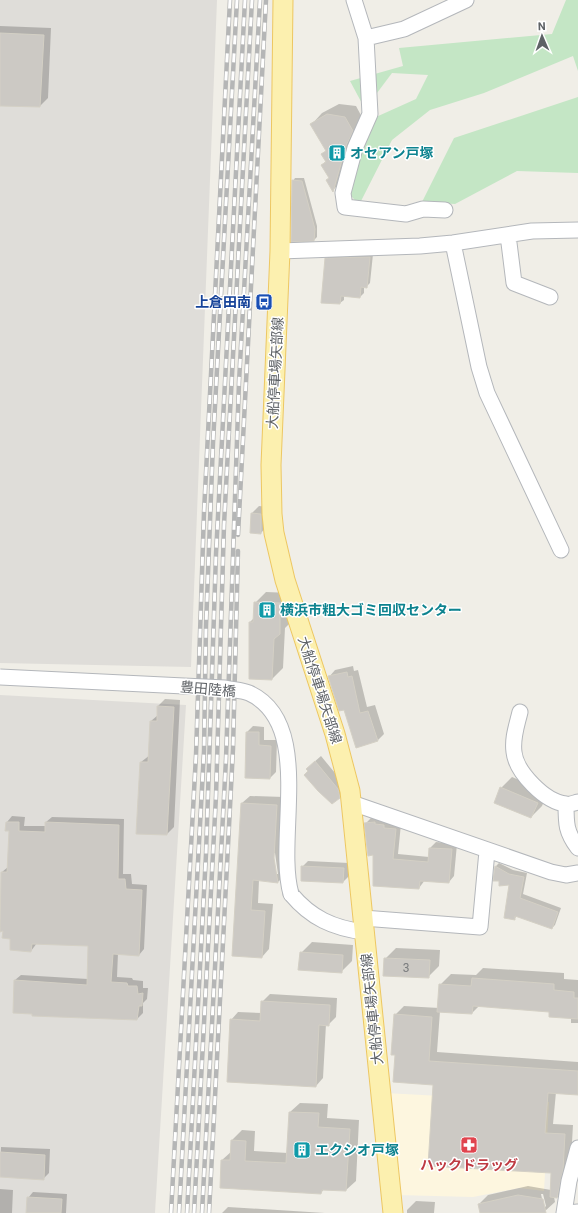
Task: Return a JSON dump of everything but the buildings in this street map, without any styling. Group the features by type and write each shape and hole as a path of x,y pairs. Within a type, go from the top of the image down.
{"main road":[{"name":"大船停車場矢部線","path":"283,0 280,251 270,493 274,533 285,580 335,734 352,803 393,1213"}],"street":[{"path":"354,0 366,38 370,114 355,148 343,193 345,208 406,214 423,210 445,210"},
{"path":"366,38 404,29 466,0"},
{"path":"280,251 453,243 532,232 578,230"},
{"path":"508,235 514,283 550,297"},
{"path":"453,243 479,367 487,393 561,550"},
{"name":"豊田陸橋","path":"0,676 225,688 249,693 263,703 275,716 282,731 287,750 286,866 291,894 301,906 315,918 350,930 364,925"},
{"path":"520,712 514,739 515,759 533,786 541,792 572,803 567,828 570,836 578,848"},
{"path":"352,803 487,851 566,876 578,872"},
{"path":"364,925 480,927 487,851"},
{"path":"564,1213 569,1181 578,1148"},
{"path":"568,1213 578,1212"}],"shaded area":[{"path":"0,0 217,0 191,667 0,663"},
{"path":"0,695 186,705 155,1213 0,1213"},
{"name":"ハックドラッグ","path":"385,1093 549,1102 544,1191 519,1188 473,1197 397,1195"}],"green space":[{"path":"566,0 578,0 578,71 573,56 484,93 430,110 392,140 359,205 347,191 359,147 376,117 416,99 428,75 392,73 365,109 350,81 403,66 399,48 552,34"},
{"path":"578,97 578,173 517,171 455,204 422,202 454,138"}],"railway":[{"path":"171,1213 196,755 204,512 230,0"},
{"path":"179,1213 204,751 206,626 213,443 237,0"},
{"path":"187,1213 206,854 216,554 245,0"},
{"path":"194,1213 216,796 224,525 252,0"},
{"path":"202,1213 226,759 239,382 260,0"},
{"path":"238,535 266,0"},
{"path":"209,1213 233,749 238,551"}],"place":[{"name":"オセアン戸塚","path":"337,153"},
{"name":"上倉田南","path":"264,302"},
{"name":"横浜市粗大ゴミ回収センター","path":"267,610"},
{"name":"ハックドラッグ","path":"469,1145"},
{"name":"エクシオ戸塚","path":"302,1150"}]}
